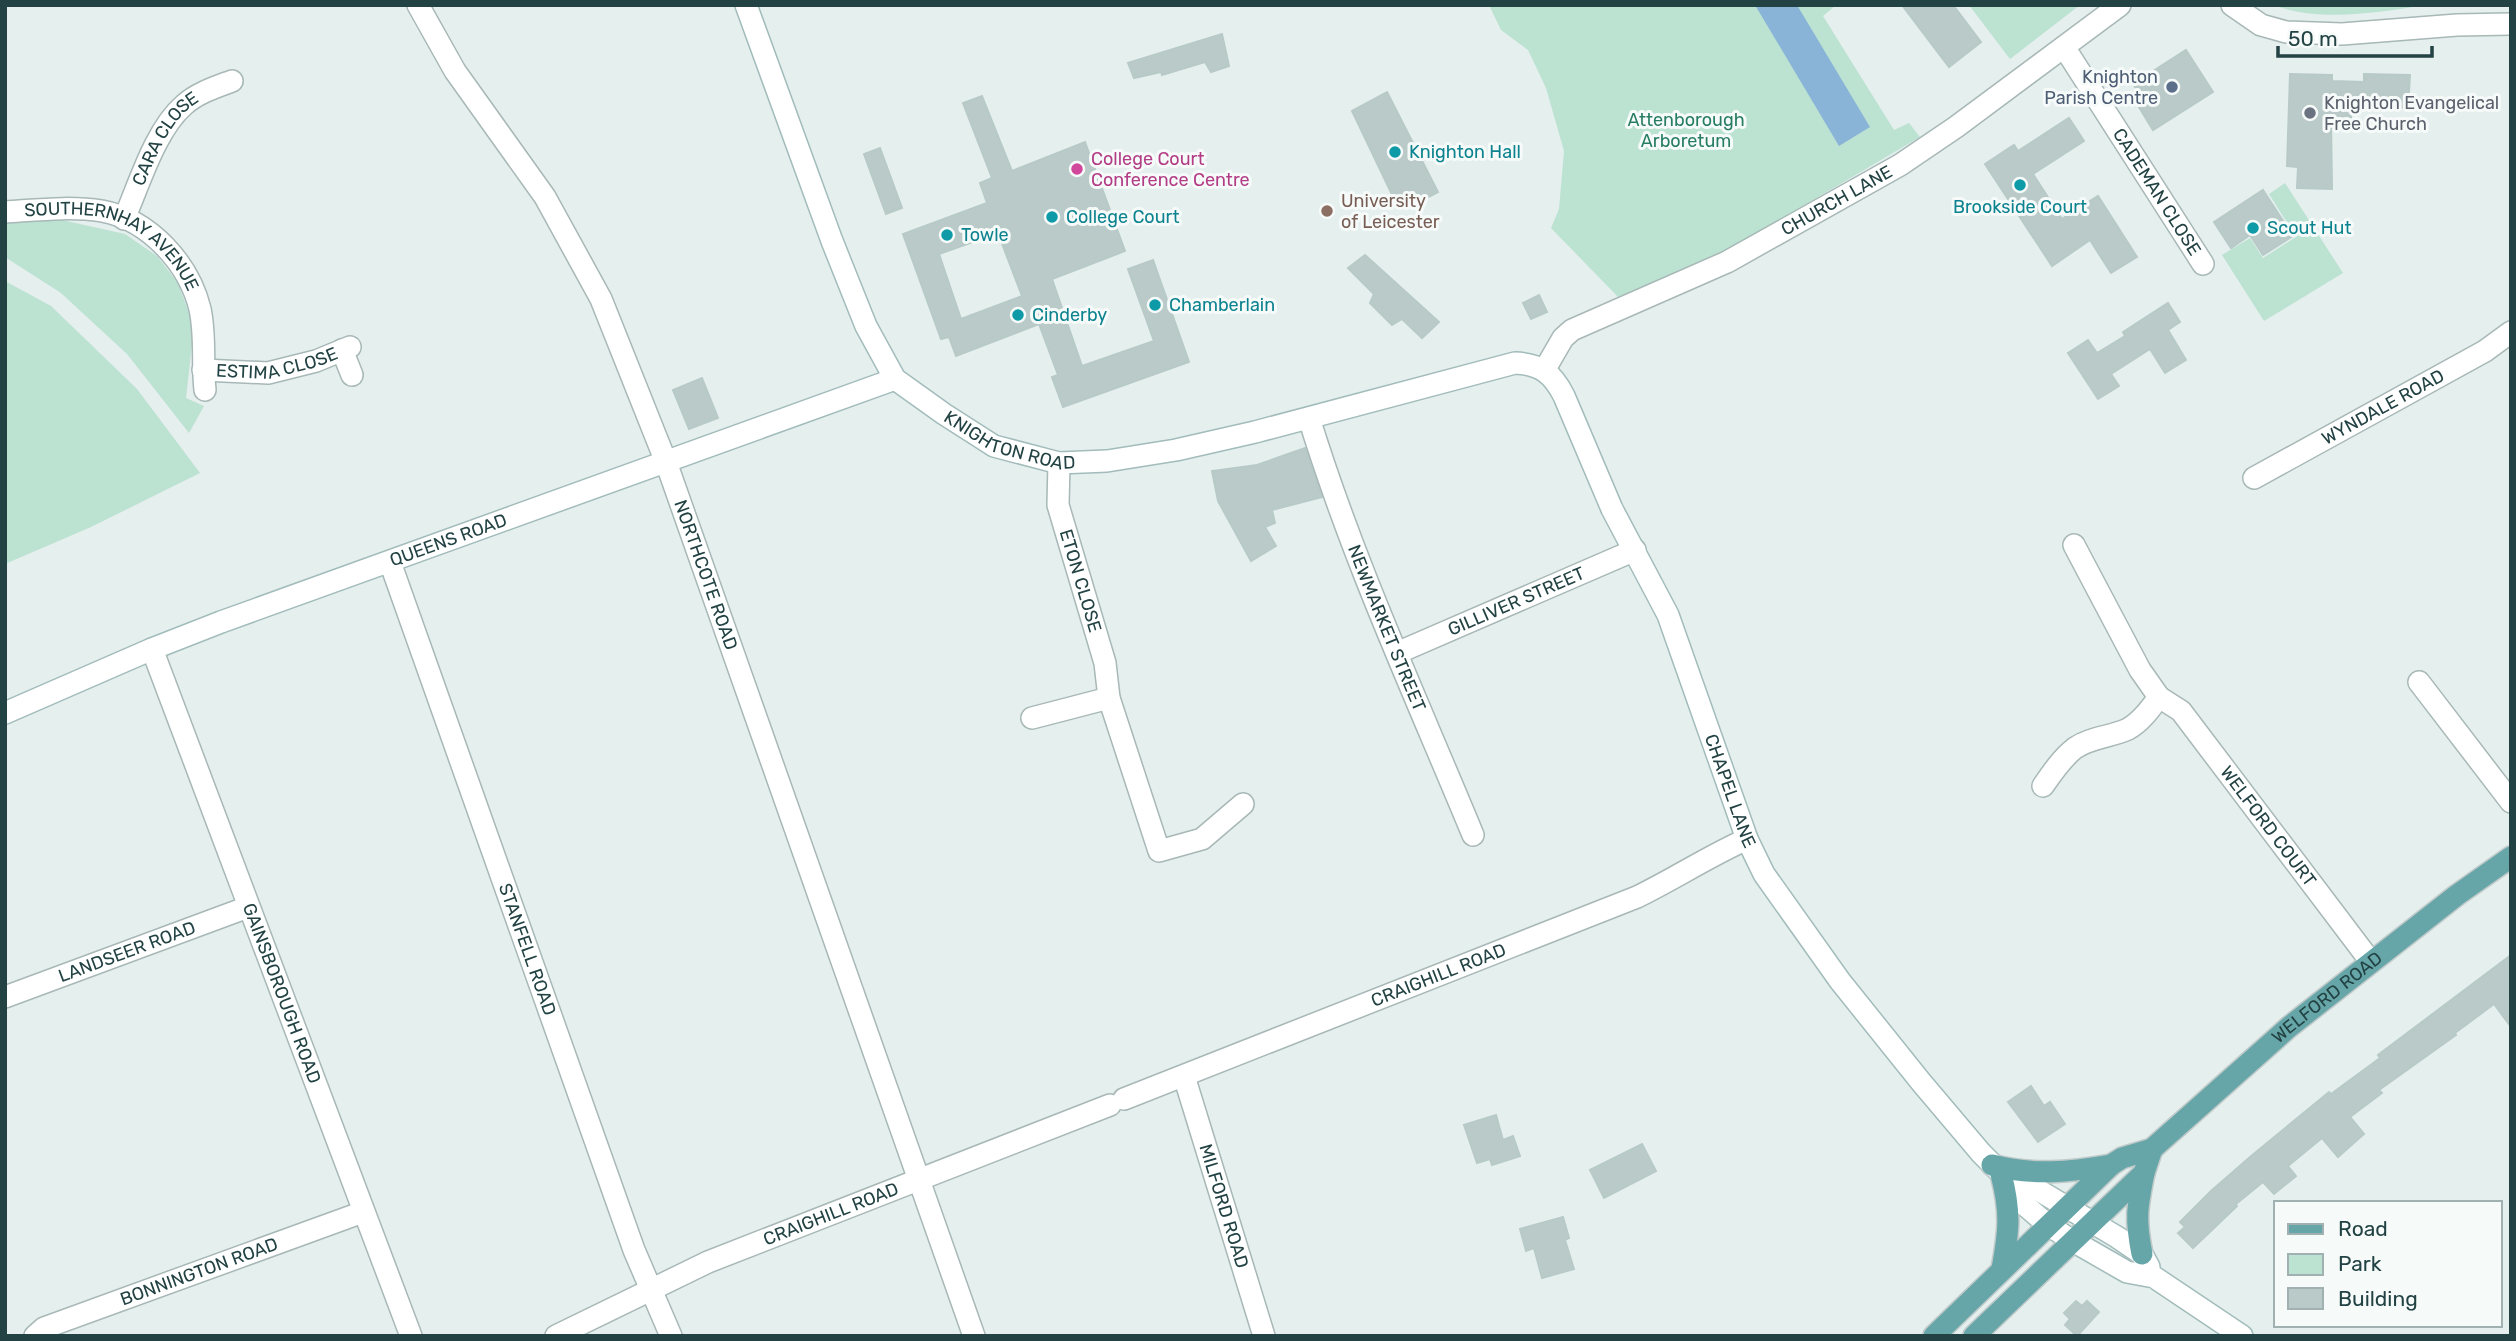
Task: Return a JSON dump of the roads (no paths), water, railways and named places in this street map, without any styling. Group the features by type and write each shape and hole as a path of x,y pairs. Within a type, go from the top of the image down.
{"main road":[{"name":"WELFORD ROAD","path":"1934,1336 2111,1165 2122,1157 2152,1149 2289,1027 2511,857"},
{"name":"WELFORD ROAD","path":"1974,1336 2144,1173 2152,1149"},
{"path":"2002,1269 2010,1220 2000,1173 2048,1173 2111,1165"},
{"path":"2142,1254 2136,1225 2144,1173"}],"street":[{"name":"NORTHCOTE ROAD","path":"418,5 455,71 545,197 601,299 666,462 974,1336"},
{"name":"KNIGHTON ROAD","path":"746,5 866,326 895,379 994,446 1059,463 1107,461 1176,450 1310,418 1501,366 1537,366"},
{"name":"CHURCH LANE","path":"1537,366 1572,330 1727,262 1900,164 1956,127 2120,5"},
{"path":"2232,5 2261,25 2286,32 2342,34 2457,25 2511,24"},
{"name":"CADEMAN CLOSE","path":"2064,47 2203,264"},
{"name":"CARA CLOSE","path":"124,219 169,121 184,104 232,81"},
{"name":"SOUTHERNHAY AVENUE","path":"5,212 87,209 106,212 143,229 171,252 191,286 199,307 205,349 204,380"},
{"name":"WYNDALE ROAD","path":"2254,478 2486,351 2511,332"},
{"name":"ESTIMA CLOSE","path":"204,380 268,373 316,361 346,349 352,375"},
{"name":"CHAPEL LANE","path":"1537,366 1555,379 1564,396 1596,475 1668,615 1747,839 1764,874 1840,981 1888,1042 2000,1173 2020,1201 2048,1226 2127,1272 2154,1277"},
{"name":"QUEENS ROAD","path":"5,713 221,622 895,379"},
{"name":"NEWMARKET STREET","path":"1310,418 1331,490 1349,537 1473,835"},
{"name":"ETON CLOSE","path":"1059,463 1058,505 1105,663 1109,698 1159,851 1202,839 1243,804"},
{"name":"WELFORD COURT","path":"2074,545 2140,670 2159,697 2181,710 2371,962"},
{"name":"GILLIVER STREET","path":"1397,653 1635,550"},
{"name":"STANFELL ROAD","path":"390,562 649,1289 671,1336"},
{"name":"GAINSBOROUGH ROAD","path":"152,649 411,1336"},
{"path":"2419,682 2511,802"},
{"path":"2043,786 2060,762 2075,748 2094,738 2129,728 2143,717 2159,697"},
{"path":"1032,718 1109,698"},
{"name":"CRAIGHILL ROAD","path":"556,1336 649,1289 767,1238 1637,897 1668,882 1715,853 1747,839"},
{"name":"LANDSEER ROAD","path":"5,997 248,907"},
{"name":"MILFORD ROAD","path":"1184,1076 1264,1336"},
{"path":"2000,1173 2033,1187 2142,1254 2154,1277 2242,1336"},
{"name":"BONNINGTON ROAD","path":"35,1336 44,1328 363,1212"}],"water":[{"path":"1755,5 1797,5 1870,127 1839,146"}],"place":[{"name":"Knighton Parish Centre","path":"2172,87"},
{"name":"Knighton Evangelical Free Church","path":"2310,113"},
{"name":"Knighton Hall","path":"1395,152"},
{"name":"College Court Conference Centre","path":"1077,169"},
{"name":"Brookside Court","path":"2020,185"},
{"name":"University of Leicester","path":"1327,211"},
{"name":"College Court","path":"1052,217"},
{"name":"Scout Hut","path":"2253,228"},
{"name":"Towle","path":"947,235"},
{"name":"Chamberlain","path":"1155,305"},
{"name":"Cinderby","path":"1018,315"}],"park label":[{"name":"Attenborough Arboretum","path":"1686,130"}]}
